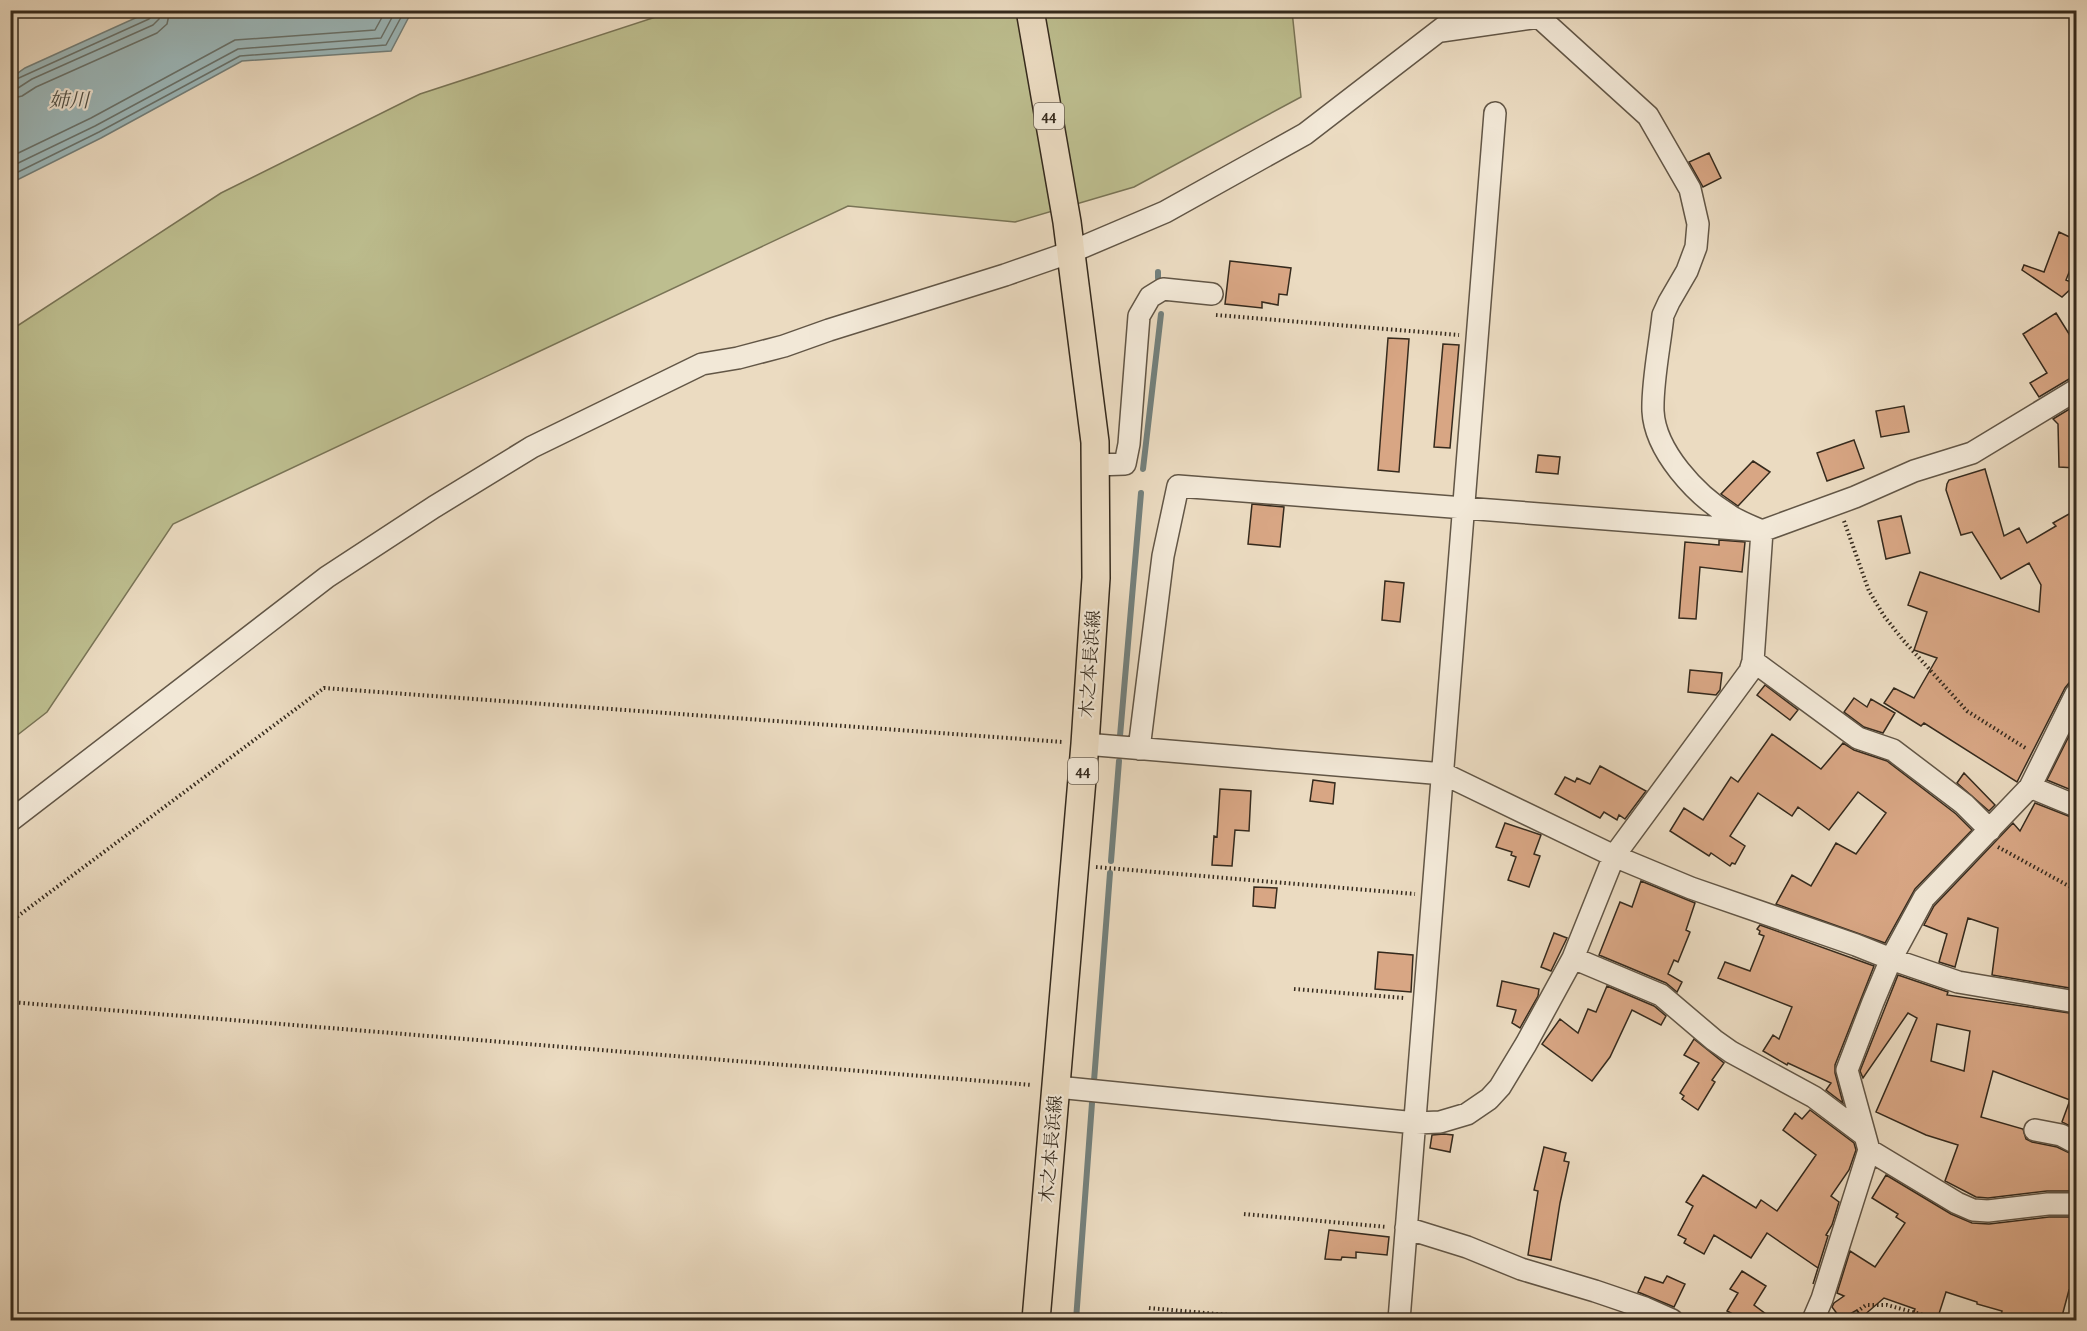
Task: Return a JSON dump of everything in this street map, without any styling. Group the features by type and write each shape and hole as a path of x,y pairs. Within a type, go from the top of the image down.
{"main road":[{"name":"木之本長浜線","path":"1030,10 1067,222 1095,442 1096,578 1085,744 1036,1320"}],"street":[{"path":"10,821 327,577 434,507 532,447 702,364 738,358 784,346 1005,275 1071,252 1165,212 1305,134 1466,10"},
{"path":"1437,32 1543,14 1648,116 1690,189 1698,224 1696,247 1688,271 1668,302 1663,315 1653,410 1655,426 1666,453 1705,497 1729,515 1762,531"},
{"path":"1399,1320 1495,113"},
{"path":"1095,465 1125,464 1129,444 1139,316 1150,297 1163,289 1212,294"},
{"path":"1139,749 1163,556 1178,486 1762,531 1838,503 1914,471 1972,453 2076,390"},
{"path":"1056,1087 1416,1123 1452,1119 1467,1114 1489,1099 1500,1087 1526,1044 1573,958 1614,856 1750,671 1753,661 1762,531"},
{"path":"1753,661 1858,738 1893,750 1964,804 1986,834"},
{"path":"1813,1320 1822,1299 1866,1142 1847,1070 1891,959 1924,898 2030,787 2076,694"},
{"path":"1085,744 1444,774 1614,856 1691,888 1958,982 2076,1002"},
{"path":"2030,787 2076,806"},
{"path":"1573,958 1661,996 1722,1046 1814,1097 1866,1142 1957,1203 1973,1210 2076,1204"},
{"path":"2035,1130 2061,1135 2076,1143"},
{"path":"1406,1228 1467,1247 1521,1269 1595,1291 1672,1320"}],"path":[{"path":"1216,315 1478,337"},
{"path":"1838,503 1869,591 1902,640 1967,711 2043,759"},
{"path":"10,922 324,688 1085,744"},
{"path":"1986,834 2076,890"},
{"path":"1075,865 1434,895"},
{"path":"1294,989 1425,1000"},
{"path":"10,1002 1056,1087"},
{"path":"1244,1214 1406,1228"},
{"path":"1846,1320 1866,1305 1887,1305 1942,1320"},
{"path":"1149,1308 1285,1320"}],"green space":[{"path":"674,11 1292,11 1301,97 1134,187 1015,222 848,206 173,524 47,712 11,740 11,330 221,193 420,94"}],"water":[{"name":"姉川","path":"153,10 412,11 391,51 242,61 101,138 11,183 11,78 25,68"}],"building":[{"path":"1709,153 1721,178 1703,187 1689,162"},
{"path":"2059,232 2076,240 2076,255 2066,280 2076,284 2062,297 2022,270 2024,265 2044,272"},
{"path":"1230,261 1291,268 1287,295 1279,294 1278,305 1262,302 1262,308 1225,304"},
{"path":"2056,313 2076,345 2076,377 2039,397 2030,383 2047,373 2023,334"},
{"path":"1388,338 1409,339 1399,472 1378,470"},
{"path":"1443,344 1459,345 1450,448 1434,447"},
{"path":"2076,405 2076,468 2059,467 2058,424 2053,419"},
{"path":"1904,406 1909,432 1881,437 1876,411"},
{"path":"1854,440 1864,468 1827,481 1817,453"},
{"path":"1538,455 1560,457 1558,474 1536,472"},
{"path":"1753,461 1770,472 1738,506 1721,494"},
{"path":"1985,469 2004,536 2019,528 2027,543 2056,526 2053,523 2076,510 2076,681 2069,683 2065,688 2017,782 1924,723 1921,726 1884,703 1894,688 1914,698 1937,658 1914,650 1927,612 1908,605 1920,572 2039,612 2041,585 2029,563 2001,579 1972,532 1961,535 1946,490 1947,484 1949,480"},
{"path":"1252,504 1284,507 1280,547 1248,544"},
{"path":"1901,516 1910,553 1886,559 1878,521"},
{"path":"1719,540 1745,542 1742,572 1700,567 1696,619 1679,618 1685,542 1719,545"},
{"path":"1385,581 1404,583 1400,622 1382,620"},
{"path":"1690,670 1722,673 1720,690 1716,695 1688,692"},
{"path":"1765,685 1798,710 1790,720 1757,695"},
{"path":"1854,698 1867,707 1871,699 1895,713 1883,733 1864,727 1844,712"},
{"path":"2076,722 2076,792 2047,780"},
{"path":"1772,734 1821,769 1843,743 1854,750 1887,761 1956,814 1972,830 1915,889 1885,943 1776,904 1792,875 1811,886 1836,843 1856,854 1886,813 1858,792 1829,830 1798,807 1792,816 1758,793 1730,836 1745,846 1735,864 1732,863 1730,866 1711,853 1709,856 1670,831 1684,808 1703,820 1731,777 1738,782"},
{"path":"1600,766 1646,791 1625,819 1619,815 1617,820 1604,812 1600,818 1555,794 1565,777 1575,782 1577,778 1590,784"},
{"path":"1964,773 1995,805 1989,811 1957,783"},
{"path":"1313,780 1335,783 1333,804 1310,801"},
{"path":"1220,789 1251,791 1249,831 1235,830 1232,866 1212,865 1214,836 1217,837"},
{"path":"2035,803 2076,819 2076,989 1992,975 1998,928 1968,918 1955,967 1939,962 1947,934 1924,925 1934,906 2013,823 2020,831"},
{"path":"1505,823 1541,835 1534,854 1540,856 1529,887 1508,880 1516,857 1511,855 1512,852 1496,847"},
{"path":"1641,881 1695,903 1686,930 1690,932 1678,962 1674,960 1668,974 1682,982 1677,992 1666,983 1599,955 1620,902 1632,907"},
{"path":"1254,887 1277,888 1275,908 1253,906"},
{"path":"1760,925 1874,966 1835,1065 1843,1103 1826,1090 1831,1083 1788,1063 1787,1065 1763,1051 1773,1035 1779,1039 1792,1007 1718,978 1725,962 1750,971 1764,936 1759,934 1760,931 1757,929"},
{"path":"1554,933 1567,938 1551,971 1541,967"},
{"path":"1378,952 1413,955 1411,992 1375,989"},
{"path":"1898,975 1948,992 1947,995 2076,1014 2076,1129 2062,1122 2070,1100 1993,1071 1981,1117 2023,1129 2026,1139 2057,1147 2076,1156 2076,1191 1976,1197 1945,1181 1958,1145 1926,1135 1876,1112 1917,1018 1908,1013 1863,1078 1860,1071","holes":["1937,1024 1970,1031 1964,1071 1931,1061"]},
{"path":"1502,981 1539,989 1538,996 1520,1028 1512,1023 1516,1010 1497,1006"},
{"path":"1607,986 1654,1006 1666,1016 1661,1025 1632,1010 1610,1057 1592,1081 1542,1044 1560,1019 1578,1033 1588,1009 1596,1012"},
{"path":"1694,1039 1724,1063 1712,1080 1715,1082 1698,1110 1682,1099 1684,1096 1680,1093 1699,1063 1684,1055"},
{"path":"1810,1110 1854,1143 1856,1150 1849,1170 1831,1196 1839,1202 1832,1225 1826,1235 1828,1236 1818,1268 1767,1233 1751,1258 1714,1235 1704,1254 1684,1243 1686,1239 1678,1235 1693,1206 1686,1202 1703,1175 1756,1208 1761,1200 1777,1211 1816,1155 1783,1130 1795,1113 1802,1119"},
{"path":"1432,1135 1453,1135 1450,1152 1430,1148"},
{"path":"1544,1147 1566,1153 1564,1161 1569,1162 1551,1260 1528,1255 1538,1191 1534,1190"},
{"path":"1886,1175 1951,1214 1972,1223 1989,1224 2049,1217 2076,1217 2076,1292 2069,1290 2061,1320 2000,1320 2002,1311 1946,1292 1937,1320 1911,1320 1915,1309 1884,1298 1862,1317 1857,1310 1841,1319 1832,1307 1844,1296 1837,1293 1850,1251 1875,1267 1905,1223 1896,1217 1898,1214 1872,1198"},
{"path":"1329,1230 1389,1237 1387,1255 1356,1252 1356,1258 1325,1259"},
{"path":"1742,1271 1766,1286 1754,1305 1774,1320 1726,1320 1731,1313 1727,1311 1738,1293 1730,1289"},
{"path":"1667,1276 1685,1284 1674,1307 1638,1292 1645,1277 1663,1283"}],"waterway":[{"path":"1158,272 1158,278"},
{"path":"1143,469 1161,314"},
{"path":"1120,736 1141,493"},
{"path":"1111,861 1119,761"},
{"path":"1094,1081 1110,873"},
{"path":"1076,1320 1092,1103"}]}
